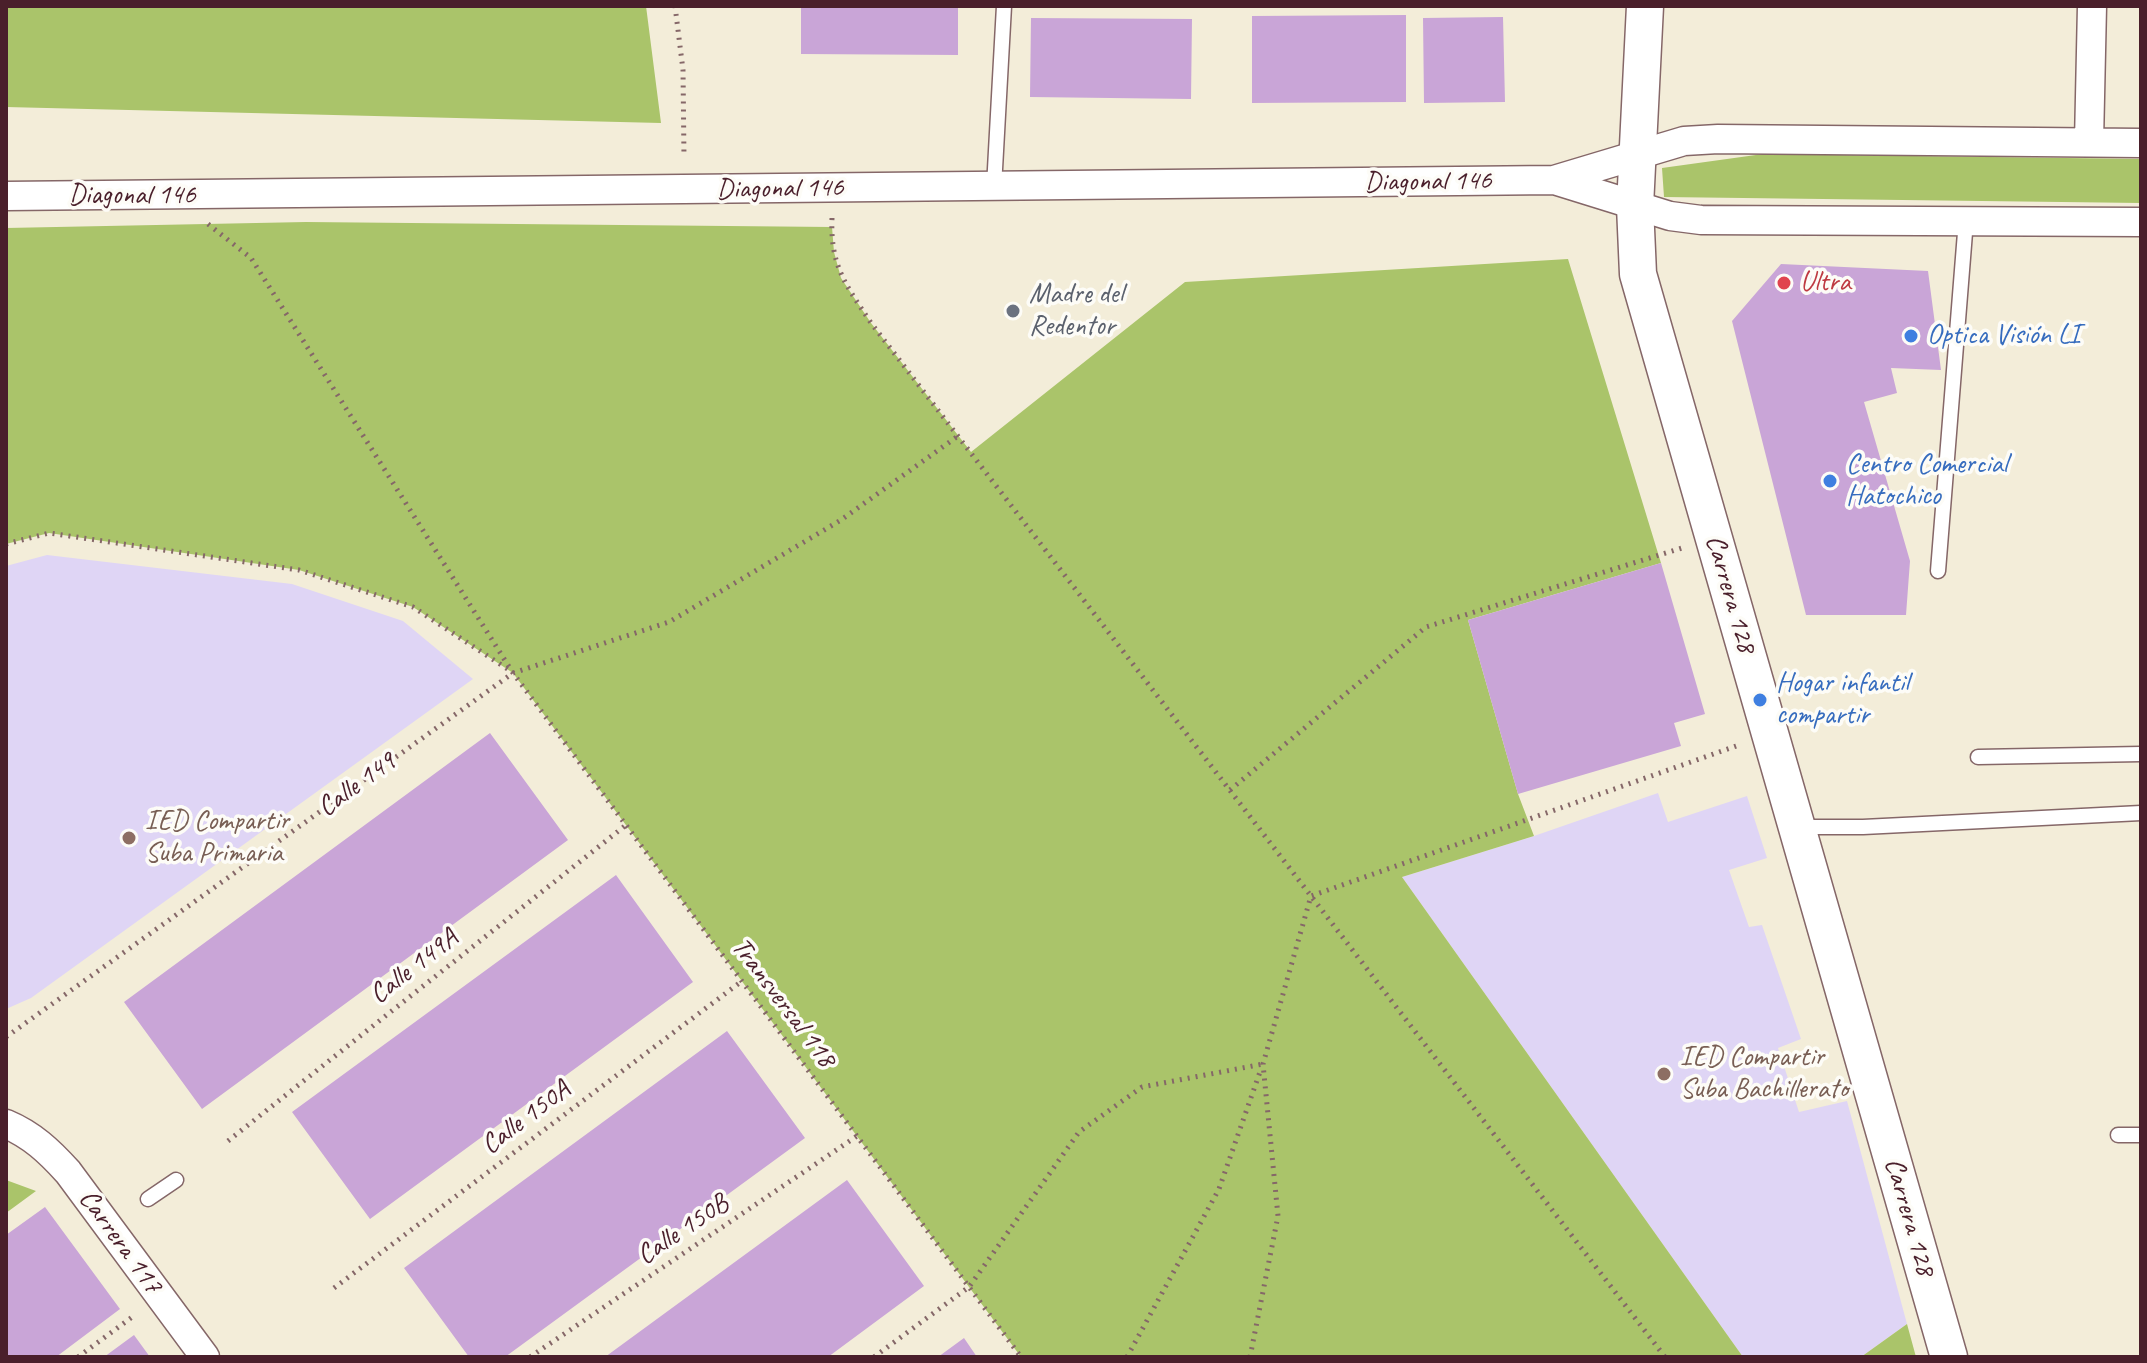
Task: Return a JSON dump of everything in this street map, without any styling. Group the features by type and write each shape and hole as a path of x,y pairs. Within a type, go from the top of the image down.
{"street":[{"name":"Carrera 128","path":"1645,6 1635,206 1638,274 1949,1357"},
{"path":"2089,142 2092,6"},
{"name":"Diagonal 146","path":"6,196 1554,180 1684,141 2141,143"},
{"name":"Diagonal 146","path":"1554,180 1670,216 1701,220 2141,222"},
{"name":"Carrera 117","path":"16,1128 48,1150 68,1172 205,1357"}],"lane":[{"path":"994,187 1004,6"},
{"path":"1938,571 1966,220"},
{"path":"1978,757 2141,754"},
{"path":"1797,827 1863,827 2141,813"},
{"path":"2118,1135 2141,1135"},
{"path":"148,1199 176,1180"}],"path":[{"path":"675,6 683,70 684,190"},
{"path":"834,189 833,240 841,278 871,323 1665,1357"},
{"name":"Transversal 118","path":"173,196 251,258 513,673 1021,1357"},
{"name":"Calle 149","path":"6,1037 513,673 669,622 841,520 958,436"},
{"path":"6,544 49,533 299,570 413,607 513,673"},
{"path":"1230,790 1426,627 1713,538"},
{"path":"1311,896 1770,734"},
{"name":"Calle 149A","path":"228,1141 626,825"},
{"path":"1127,1357 1219,1189 1263,1064 1311,896"},
{"name":"Calle 150A","path":"334,1288 742,981"},
{"path":"874,1357 969,1287 1079,1132 1142,1087 1263,1064"},
{"path":"1250,1357 1278,1216 1263,1064"},
{"name":"Calle 150B","path":"530,1357 857,1136"},
{"path":"78,1357 161,1296"}],"shaded area":[{"name":"IED Compartir Suba Primaria","path":"47,555 292,584 403,621 473,679 31,998 6,1009 6,566"},
{"name":"IED Compartir Suba Bachillerato","path":"1658,793 1668,822 1747,796 1767,858 1729,870 1749,927 1762,925 1801,1039 1778,1048 1799,1112 1847,1101 1907,1324 1861,1357 1743,1357 1402,877"}],"green space":[{"path":"6,6 646,6 661,123 6,107"},
{"path":"1763,154 2141,159 2141,203 1664,197 1662,168"},
{"path":"306,222 832,227 841,278 871,323 971,452 1185,282 1568,259 1661,563 1468,620 1518,794 1534,836 1402,877 1743,1357 1021,1357 513,673 413,607 299,570 49,533 6,544 6,228"},
{"path":"6,1180 36,1191 6,1213"},
{"path":"1907,1324 1916,1357 1861,1357"}],"building":[{"path":"801,6 958,6 958,55 801,54"},
{"path":"1406,15 1406,102 1252,103 1252,16"},
{"path":"1503,17 1505,102 1424,103 1423,18"},
{"path":"1031,18 1192,19 1191,99 1030,97"},
{"name":"Centro Comercial Hatochico","path":"1781,264 1928,271 1941,370 1891,368 1897,393 1864,402 1910,561 1906,615 1806,615 1732,321"},
{"path":"1661,563 1705,714 1674,723 1681,746 1518,794 1468,620"},
{"path":"490,733 568,840 202,1109 124,1002"},
{"path":"616,875 693,982 370,1219 292,1112"},
{"path":"727,1031 805,1138 505,1357 469,1357 404,1268"},
{"path":"847,1180 924,1286 828,1357 605,1357"},
{"path":"45,1207 120,1309 56,1357 6,1357 6,1235"},
{"path":"134,1335 150,1357 104,1357"},
{"path":"964,1338 977,1357 938,1357"}],"place":[{"name":"Ultra","path":"1784,283"},
{"name":"Madre del Redentor","path":"1013,311"},
{"name":"Optica Visión LI","path":"1911,336"},
{"name":"Centro Comercial Hatochico","path":"1830,481"},
{"name":"Hogar infantil compartir","path":"1760,700"},
{"name":"IED Compartir Suba Primaria","path":"129,838"},
{"name":"IED Compartir Suba Bachillerato","path":"1664,1074"}]}
